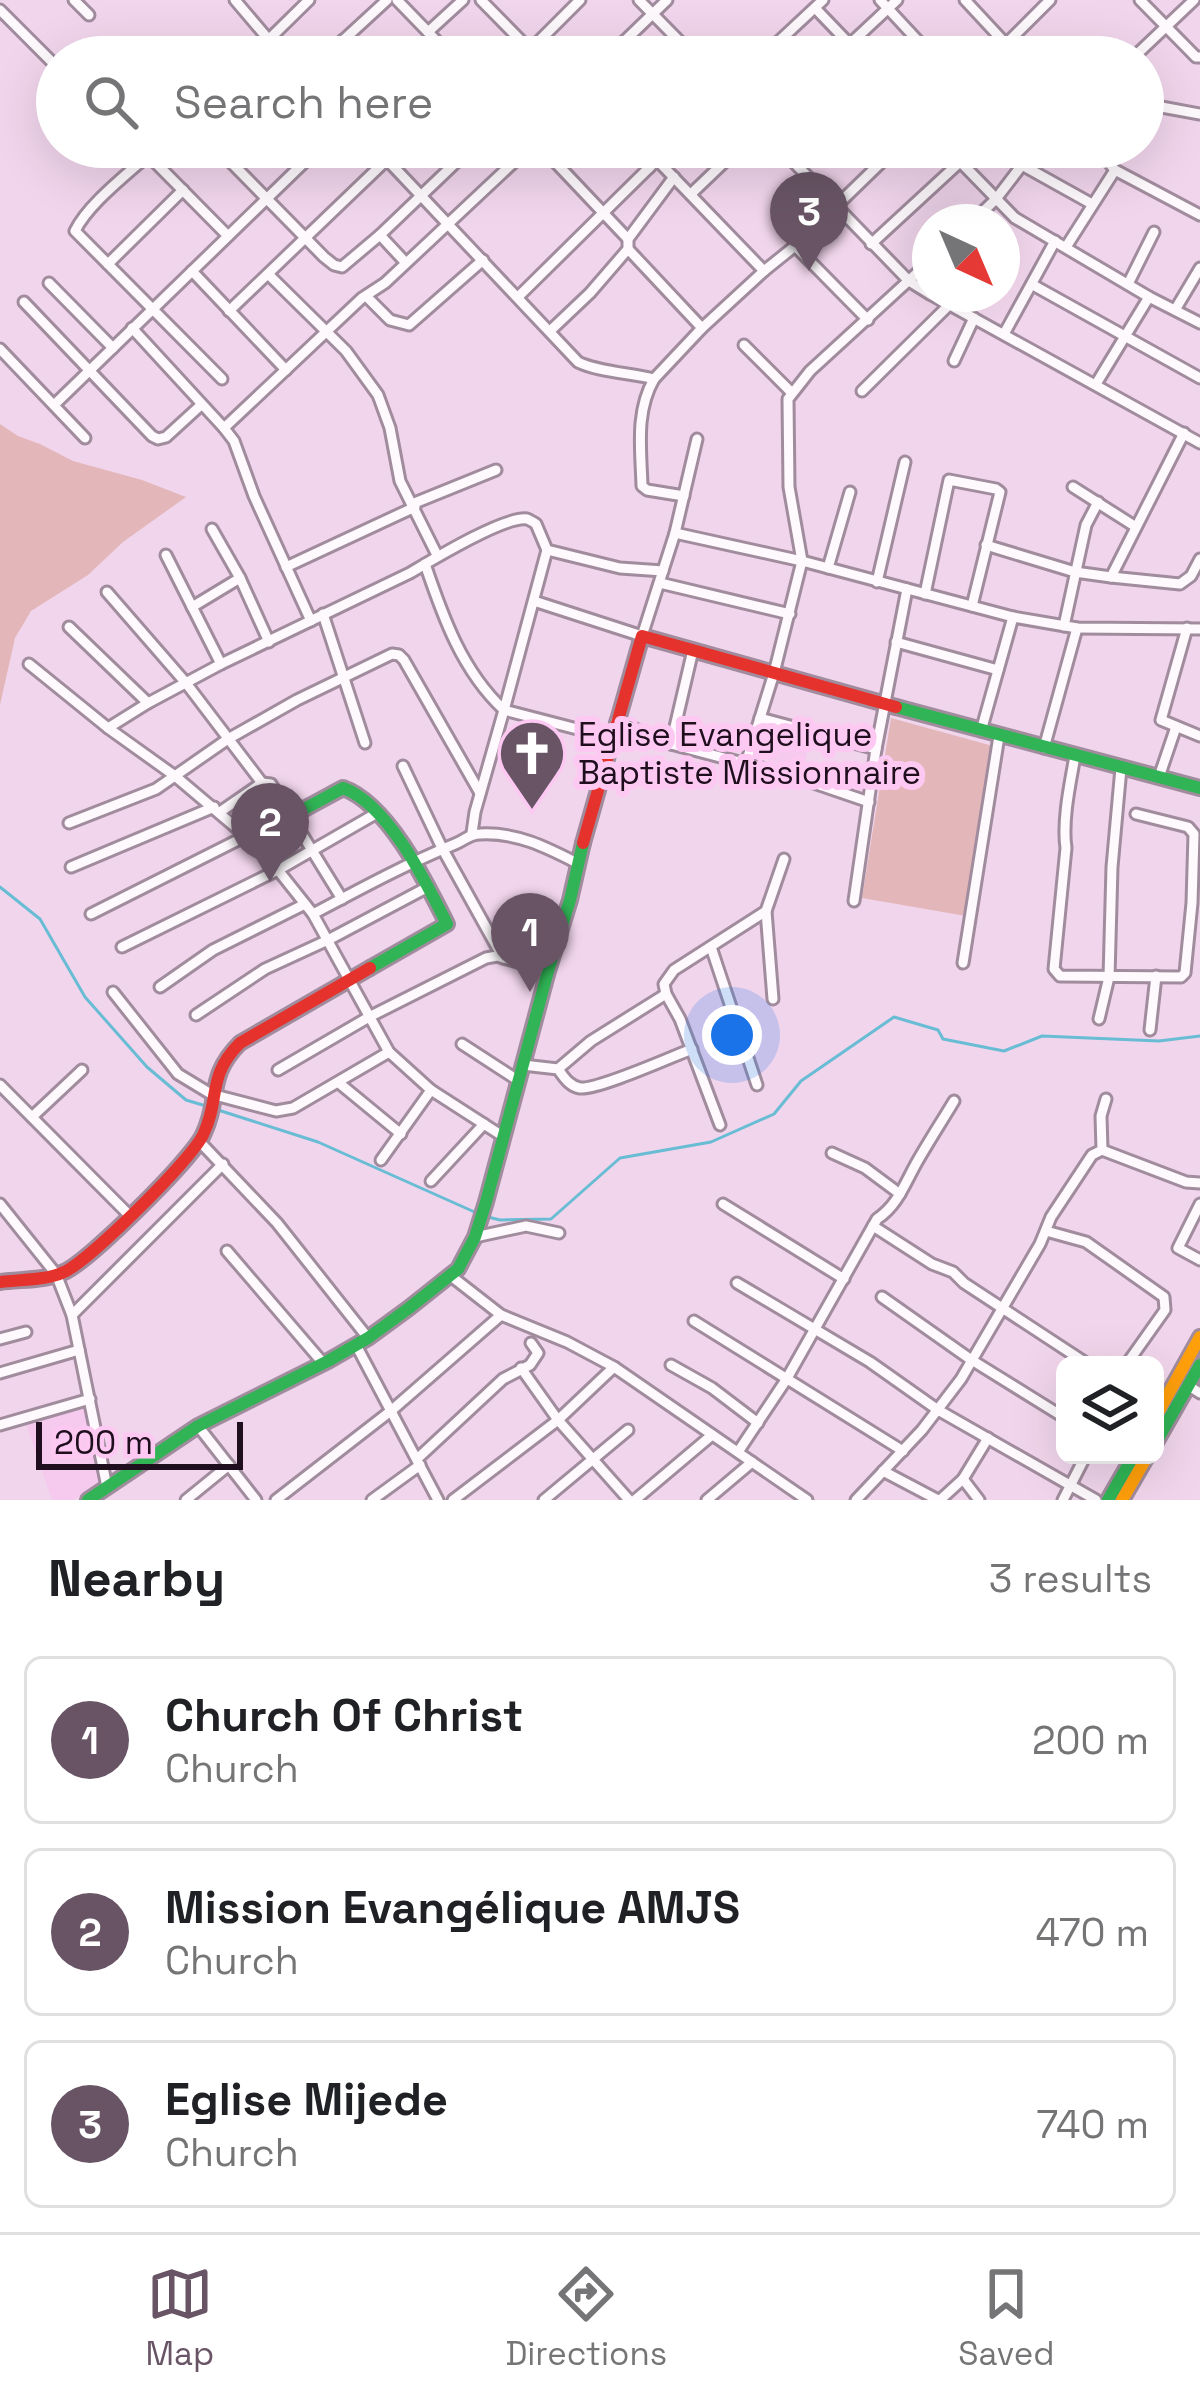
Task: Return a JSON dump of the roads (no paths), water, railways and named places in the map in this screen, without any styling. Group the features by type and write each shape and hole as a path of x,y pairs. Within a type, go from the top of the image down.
{"street":[{"path":"74,0 89,15"},
{"path":"235,0 266,36"},
{"path":"273,36 309,0"},
{"path":"347,36 387,0"},
{"path":"397,0 432,36"},
{"path":"428,32 463,0"},
{"path":"481,0 516,36"},
{"path":"492,11 502,0"},
{"path":"549,36 580,0"},
{"path":"640,0 673,36"},
{"path":"630,36 668,0"},
{"path":"965,0 999,36"},
{"path":"1015,36 1050,0"},
{"path":"1140,0 1200,58"},
{"path":"1156,36 1194,0"},
{"path":"857,36 888,3 916,36"},
{"path":"785,36 819,4 844,36"},
{"path":"0,10 36,46"},
{"path":"1164,107 1200,114"},
{"path":"132,168 74,232 222,379"},
{"path":"164,168 228,236"},
{"path":"237,168 330,262 342,267 449,168"},
{"path":"53,405 299,168"},
{"path":"229,310 378,168"},
{"path":"395,168 575,359 588,367 654,379"},
{"path":"224,428 508,168"},
{"path":"561,168 701,328"},
{"path":"518,297 649,168"},
{"path":"659,168 692,194 764,271"},
{"path":"692,194 719,168"},
{"path":"799,168 912,283"},
{"path":"684,496 642,487 641,418 654,379 701,328 875,168"},
{"path":"871,244 953,168"},
{"path":"966,168 1015,218 1200,323"},
{"path":"992,204 1019,168"},
{"path":"1027,168 1092,204"},
{"path":"1004,334 1060,244 1115,170 1200,215"},
{"path":"550,330 590,293 674,177"},
{"path":"108,264 183,190"},
{"path":"1127,284 1154,232"},
{"path":"380,235 406,263"},
{"path":"795,246 868,320"},
{"path":"366,296 395,324 409,325 483,260"},
{"path":"1175,310 1200,268"},
{"path":"192,272 286,370"},
{"path":"268,274 356,363 378,394 400,481 437,556"},
{"path":"746,764 802,561 789,487 786,406 791,392 810,371 912,278"},
{"path":"49,283 112,348"},
{"path":"1033,285 1200,378"},
{"path":"1096,384 1149,297"},
{"path":"24,302 158,439 201,405"},
{"path":"862,391 941,312"},
{"path":"963,312 1200,443"},
{"path":"954,361 974,318"},
{"path":"132,328 234,441 311,621"},
{"path":"744,345 791,392"},
{"path":"0,349 85,438"},
{"path":"1111,577 1184,434"},
{"path":"88,1500 198,1426 362,1341 458,1269 475,1237 504,1137 616,721 675,533 698,440"},
{"path":"877,583 905,462"},
{"path":"286,567 496,470"},
{"path":"925,594 949,480 999,490 972,606"},
{"path":"1073,487 1136,527"},
{"path":"828,568 850,492"},
{"path":"1064,626 1086,525 1098,502"},
{"path":"108,728 221,664 437,556 526,519 536,524 547,550 472,833"},
{"path":"212,529 268,642"},
{"path":"675,533 1064,626 1200,629"},
{"path":"986,544 1075,572 1180,584 1200,559"},
{"path":"547,550 620,568 663,571"},
{"path":"166,555 221,664"},
{"path":"425,564 458,648 481,687 504,710 612,738"},
{"path":"192,607 240,578"},
{"path":"660,584 790,614"},
{"path":"854,901 876,749 907,589"},
{"path":"107,592 186,683 262,783"},
{"path":"534,601 774,674 1200,788"},
{"path":"323,614 365,743"},
{"path":"981,731 1013,616"},
{"path":"69,627 148,703"},
{"path":"1045,748 1077,628"},
{"path":"1187,628 1161,720 1200,736"},
{"path":"896,642 998,670"},
{"path":"671,744 693,650"},
{"path":"69,823 156,789 228,739 392,655 401,657 480,793"},
{"path":"29,664 176,776 248,838 309,909 389,1052 431,1090 504,1137"},
{"path":"760,718 876,749"},
{"path":"616,721 671,744 869,802"},
{"path":"1159,777 1177,728"},
{"path":"963,963 999,736"},
{"path":"1075,756 1063,834 1066,848 1054,970 1060,976 1200,974"},
{"path":"403,766 503,958"},
{"path":"1099,1019 1109,977 1121,768"},
{"path":"71,867 217,809 262,783 271,784 342,899"},
{"path":"0,1282 74,1267 129,1215 200,1142 221,1062 234,1048 447,922 414,861 377,813 358,793 343,788 92,914"},
{"path":"122,947 278,870 377,813"},
{"path":"1136,814 1192,830 1196,904 1183,976"},
{"path":"160,987 214,950 342,899 472,833 521,838 577,863"},
{"path":"773,999 766,911 784,859"},
{"path":"196,1016 265,969 426,888"},
{"path":"720,1125 664,984 667,976 766,911"},
{"path":"711,947 757,1085"},
{"path":"278,1070 369,1017 492,956 548,971"},
{"path":"1150,1030 1156,976"},
{"path":"113,992 178,1074 212,1094 276,1111 293,1108 389,1052"},
{"path":"558,1069 591,1041 666,994"},
{"path":"462,1044 519,1081"},
{"path":"523,1064 558,1069 572,1085 590,1087 692,1049"},
{"path":"32,1117 82,1070"},
{"path":"339,1083 401,1134"},
{"path":"0,1085 129,1215"},
{"path":"381,1160 431,1090"},
{"path":"1102,1150 1101,1116 1106,1099"},
{"path":"738,1452 954,1101"},
{"path":"431,1180 484,1124"},
{"path":"200,1142 278,1223 362,1341 439,1500"},
{"path":"860,1496 961,1379 1051,1217 1092,1155 1102,1150 1200,1183"},
{"path":"832,1154 865,1168 900,1194"},
{"path":"72,1315 223,1164"},
{"path":"0,1204 56,1274 72,1315 107,1487 118,1500"},
{"path":"723,1204 844,1279"},
{"path":"1200,1204 1178,1248 1200,1260"},
{"path":"475,1237 526,1226 560,1233"},
{"path":"873,1226 953,1272 1076,1356"},
{"path":"1046,1231 1085,1242 1164,1297 1165,1310 1132,1356"},
{"path":"227,1252 322,1364"},
{"path":"451,1276 501,1315 614,1367 752,1462 791,1496 807,1500"},
{"path":"737,1283 816,1328 938,1410 1096,1500"},
{"path":"882,1297 1056,1412"},
{"path":"276,1500 392,1410 501,1315"},
{"path":"694,1321 903,1451"},
{"path":"0,1339 26,1332"},
{"path":"1164,1402 1200,1337"},
{"path":"372,1500 502,1379 530,1364 538,1356 531,1343"},
{"path":"0,1373 79,1350"},
{"path":"671,1365 712,1388 758,1423"},
{"path":"1164,1432 1194,1390 1200,1365"},
{"path":"453,1500 558,1420 614,1367"},
{"path":"520,1368 558,1420 632,1500 712,1435"},
{"path":"0,1425 90,1400"},
{"path":"198,1426 256,1500"},
{"path":"544,1500 628,1430"},
{"path":"883,1471 939,1500 963,1479 988,1438"},
{"path":"706,1500 752,1462"},
{"path":"1063,1500 1081,1464"},
{"path":"1108,1500 1129,1464"},
{"path":"1122,1500 1143,1464"},
{"path":"186,1500 229,1466"},
{"path":"963,1479 979,1500"},
{"path":"860,1496 879,1500"}],"waterway":[{"path":"0,887 40,919 85,997 147,1067 186,1100 206,1106"},
{"path":"488,1217 551,1219 620,1158 711,1142 774,1114 801,1081 894,1017 938,1030 943,1039 1004,1051 1042,1036 1159,1041 1200,1036"},
{"path":"215,1109 318,1142 479,1214"}],"place":[{"name":"Eglise Mijede","path":"809,271"},
{"name":"Eglise Evangelique Baptiste Missionnaire","path":"532,812"},
{"name":"Mission Evangélique AMJS","path":"270,882"},
{"name":"Church Of Christ","path":"530,992"}]}
